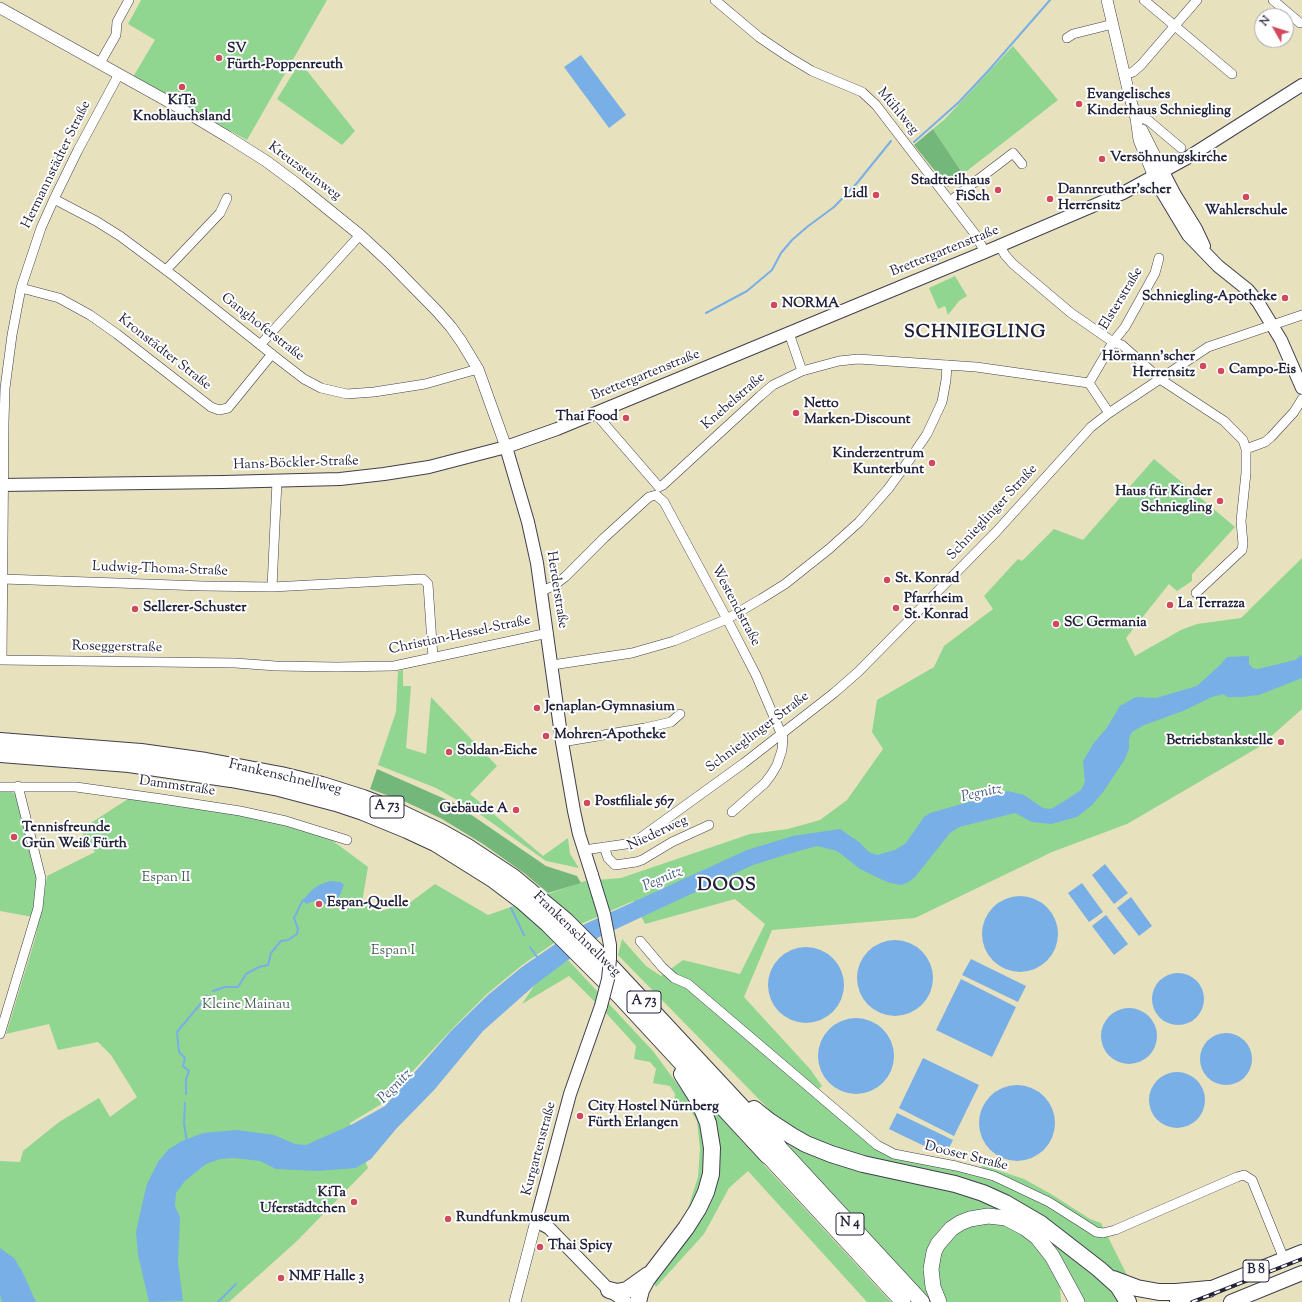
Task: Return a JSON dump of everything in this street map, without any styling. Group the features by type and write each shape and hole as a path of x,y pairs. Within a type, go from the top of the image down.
{"highway":[{"name":"Frankenschnellweg","path":"0,741 141,752 199,760 282,775 322,785 380,804 441,832 492,862 688,1049 773,1151 903,1302"},
{"name":"Frankenschnellweg","path":"0,754 83,760 189,772 279,788 336,803 381,819 435,843 541,908"},
{"name":"Frankenschnellweg","path":"593,958 662,1042 773,1151 922,1302"},
{"path":"638,1302 642,1287 686,1228 698,1209 708,1186 712,1161 711,1135 704,1111 662,1042"},
{"path":"688,1049 764,1116 781,1129 806,1144 843,1159 940,1180 971,1189 996,1198 1014,1208 1041,1224 1109,1277 1122,1291 1128,1302"},
{"path":"939,1302 933,1287 932,1278 932,1261 938,1244 951,1229 960,1223 970,1218 988,1216 1006,1218 1015,1222 1041,1241 1052,1256 1077,1302"},
{"path":"1058,1268 1064,1285 1066,1302"},
{"path":"612,1296 618,1292 627,1290 652,1272"},
{"path":"1109,1277 1136,1288 1152,1292 1176,1292 1209,1289"}],"main road":[{"name":"Brettergartenstraße","path":"590,415 1000,246 1116,196 1200,150 1302,85"},
{"path":"1158,174 1175,195 1196,229 1208,255 1251,294 1272,325 1288,353 1302,388"},
{"name":"Hans-Böckler-Straße","path":"2,485 340,479 414,470 458,460 506,447 557,429 590,415"},
{"name":"Herderstraße","path":"506,447 530,530 542,591 562,742 575,819 592,875"},
{"name":"Kurgartenstraße","path":"536,1221 570,1094 601,1006 608,979 610,945 604,914 592,875"},
{"path":"536,1221 549,1228 612,1296 626,1302"},
{"name":"B 8","path":"1177,1302 1302,1252"},
{"name":"B 8","path":"1231,1302 1302,1273"}],"street":[{"path":"100,63 116,35 117,22 129,0"},
{"name":"Mühlweg","path":"715,0 759,37 787,56 812,71 862,92 876,106 977,236 985,252"},
{"path":"1107,0 1124,75 1136,118 1158,174"},
{"path":"1144,0 1232,74"},
{"path":"1124,75 1133,72 1141,65 1197,0"},
{"path":"1273,0 1300,23"},
{"name":"Kreuzsteinweg","path":"0,8 194,116 256,154 297,184 360,235 398,271 447,322 461,341 478,369 506,447"},
{"path":"1066,38 1073,34 1113,24"},
{"name":"Hermannstädter Straße","path":"1,660 3,579 2,485 5,388 12,335 21,288 41,228 54,199 78,150 119,74"},
{"path":"1136,118 1142,118 1149,121 1181,148"},
{"path":"950,201 1013,153 1022,164"},
{"path":"166,270 220,213 227,198"},
{"name":"Ganghoferstraße","path":"54,199 96,221 120,236 313,385 329,391 347,394 374,392 424,384 478,369"},
{"path":"260,345 360,235"},
{"path":"1000,246 1005,256 1013,264 1071,313 1113,342 1122,344 1160,379 1224,421 1243,440 1246,449 1246,473 1241,521 1244,544 1242,550 1196,592"},
{"name":"Elsterstraße","path":"1088,383 1113,342 1126,327 1155,273 1159,258"},
{"name":"Kronstädter Straße","path":"21,288 59,298 90,315 117,334 211,407 218,410 228,408 272,354"},
{"name":"Schnieglinger Straße","path":"584,850 626,844 636,841 644,836 781,734 834,692 858,672 996,532 1091,427 1109,413 1208,347 1302,315"},
{"path":"789,333 802,371"},
{"name":"Knebelstraße","path":"542,591 553,586 565,577 634,510 657,491 760,396 778,383 802,371 852,359 976,366 1088,383"},
{"path":"552,665 632,653 674,641 727,619 761,600 785,584 859,522 888,489 910,460 927,434 942,402 947,365"},
{"path":"1088,383 1109,413"},
{"path":"1246,449 1265,442 1271,438 1294,412 1302,399"},
{"name":"Westendstraße","path":"590,415 657,491 664,502 756,676 781,734"},
{"path":"272,587 276,480"},
{"name":"Ludwig-Thoma-Straße","path":"3,579 272,587 423,579 428,584 432,658"},
{"name":"Christian-Hessel-Straße","path":"234,663 329,667 394,666 548,633"},
{"name":"Roseggerstraße","path":"1,660 234,663"},
{"path":"562,742 645,728 670,722 680,714"},
{"path":"732,812 765,783 771,775 777,765 782,750 783,738 781,734"},
{"path":"0,1034 38,908 41,878 18,786"},
{"name":"Dammstraße","path":"0,787 18,786 76,788 162,798 240,811 286,821 347,840"},
{"name":"Niederweg","path":"604,847 608,858 615,865 636,862 672,842 709,825"},
{"name":"Dooser Straße","path":"640,941 662,967 674,978 688,984 877,1145 894,1154 956,1166 994,1176 1049,1202 1096,1232 1103,1233 1116,1230 1244,1175 1252,1180 1284,1260"},
{"name":"Kurgartenstraße","path":"515,1302 536,1221"}],"green space":[{"name":"SV Fürth-Poppenreuth","path":"141,0 327,0 247,140 133,77 155,40 128,24"},
{"path":"1013,46 1058,100 963,174 933,129 945,119"},
{"path":"300,62 355,131 342,145 277,99"},
{"path":"933,129 963,174 948,187 914,145"},
{"path":"955,276 967,296 959,301 948,315 945,306 938,309 929,288"},
{"path":"1154,459 1235,527 1192,574 1192,581 1177,591 1169,584 1126,638 1135,656 1181,630 1197,624 1241,618 1302,558 1302,709 1259,747 1127,824 1052,852 915,918 772,930 744,997 810,1069 822,1086 812,1094 872,1144 979,1175 982,1165 1024,1179 1090,1219 1101,1223 1131,1283 1116,1275 1035,1216 875,1163 790,1131 618,955 622,939 646,966 661,976 683,960 740,974 765,924 735,899 645,924 633,901 583,923 522,965 487,994 383,1103 350,1123 368,1168 297,1241 229,1302 0,1302 0,1161 20,1162 23,1151 59,1122 99,1098 110,1117 137,1097 111,1055 98,1042 58,1050 49,1024 6,1034 35,939 47,876 95,852 80,830 131,797 270,820 329,838 368,867 362,902 380,911 408,904 435,884 488,915 585,881 621,878 750,834 788,829 820,820 847,800 883,749 872,732 877,700 934,667 944,646 993,609 984,596 1018,559 1022,561 1054,529 1083,540"},
{"path":"403,670 403,686 411,686 406,748 426,754 431,697 497,766 470,794 543,856 568,838 570,854 579,868 546,861 471,808 436,788 378,765 396,712 398,671"},
{"path":"377,769 454,803 546,866 577,876 581,883 548,893 524,873 483,844 442,819 406,802 370,789"},
{"name":"Tennisfreunde Grün Weiß Fürth","path":"8,790 19,796 38,878 33,917 0,911 0,791"},
{"path":"568,960 653,1051 692,1104 699,1121 704,1155 702,1176 714,1176 703,1096 740,1139 891,1302 867,1302 748,1171 729,1188 704,1234 656,1287 645,1267 673,1237 685,1218 698,1177 700,1149 697,1121 691,1111 673,1106 675,1094 670,1086 653,1083 656,1069 650,1062 634,1059 636,1046 569,976 522,1004 536,983"},
{"path":"780,1138 932,1183 1000,1205 1103,1277 1124,1302 1082,1302 1064,1268 1011,1218 946,1229 931,1302"},
{"path":"971,1223 1000,1223 1036,1242 1060,1286 1061,1302 944,1302 938,1282 939,1259 945,1242"}],"water":[{"path":"581,55 626,115 609,128 564,67"},
{"path":"1302,655 1302,678 1259,695 1228,697 1223,694 1212,697 1183,711 1144,725 1132,732 1129,738 1129,748 1125,759 1103,792 1092,805 1077,817 1051,824 1032,822 1015,813 959,827 950,833 915,877 907,883 900,885 887,882 860,869 837,851 817,846 753,865 599,937 536,984 483,1031 435,1089 396,1129 371,1159 356,1168 317,1171 276,1169 260,1161 235,1158 220,1159 206,1164 185,1181 176,1193 175,1206 180,1217 178,1262 183,1301 149,1302 138,1255 136,1232 147,1184 158,1162 169,1149 182,1141 203,1133 237,1130 274,1135 295,1144 306,1145 351,1125 385,1106 451,1031 488,995 522,967 583,925 747,850 793,836 840,829 859,842 869,852 877,855 895,850 906,843 924,817 930,813 1008,791 1024,795 1043,808 1051,809 1081,790 1085,782 1083,761 1093,744 1106,729 1120,706 1136,697 1156,698 1197,686 1227,657 1249,656 1249,664 1253,668 1258,669 1295,660"},
{"path":"1105,864 1128,893 1114,904 1092,875"},
{"path":"330,881 341,882 344,885 337,902 333,905 324,904 322,900 319,899 306,904 303,900 312,890 319,885"},
{"path":"1082,883 1103,912 1089,922 1068,893"},
{"path":"1020,896 1035,899 1047,907 1055,919 1058,934 1055,949 1047,961 1035,969 1020,972 1005,969 993,961 985,949 982,934 985,919 993,907 1005,899"},
{"path":"1131,897 1152,926 1139,936 1117,908"},
{"path":"1106,915 1128,944 1114,955 1092,926"},
{"path":"895,940 910,943 922,951 930,963 933,978 930,993 922,1005 910,1013 895,1016 880,1013 868,1005 860,993 857,978 860,963 868,951 880,943"},
{"path":"806,947 821,950 833,958 841,970 844,985 841,1000 833,1012 821,1020 806,1023 791,1020 779,1012 771,1000 768,985 771,970 779,958 791,950"},
{"path":"971,959 1026,986 1018,1002 962,975"},
{"path":"1178,973 1188,975 1196,981 1202,989 1204,999 1202,1009 1196,1017 1188,1023 1178,1025 1168,1023 1160,1017 1154,1009 1152,999 1154,989 1160,981 1168,975"},
{"path":"961,979 1016,1007 992,1057 936,1030"},
{"path":"1129,1008 1140,1010 1149,1016 1155,1025 1157,1036 1155,1047 1149,1056 1140,1062 1129,1064 1118,1062 1109,1056 1103,1047 1101,1036 1103,1025 1109,1016 1118,1010"},
{"path":"856,1018 871,1021 883,1029 891,1041 894,1056 891,1071 883,1083 871,1091 856,1094 841,1091 829,1083 821,1071 818,1056 821,1041 829,1029 841,1021"},
{"path":"1226,1033 1236,1035 1244,1041 1250,1049 1252,1059 1250,1069 1244,1077 1236,1083 1226,1085 1216,1083 1208,1077 1202,1069 1200,1059 1202,1049 1208,1041 1216,1035"},
{"path":"923,1058 979,1085 954,1136 899,1108"},
{"path":"1177,1072 1188,1074 1197,1080 1203,1089 1205,1100 1203,1111 1197,1120 1188,1126 1177,1128 1166,1126 1157,1120 1151,1111 1149,1100 1151,1089 1157,1080 1166,1074"},
{"path":"1017,1085 1032,1088 1044,1096 1052,1108 1055,1123 1052,1138 1044,1150 1032,1158 1017,1161 1002,1158 990,1150 982,1138 979,1123 982,1108 990,1096 1002,1088"},
{"path":"897,1113 953,1140 945,1156 889,1129"},
{"path":"0,1248 14,1258 22,1271 36,1302 2,1302 0,1295"}],"waterway":[{"path":"914,142 959,102 1050,0"},
{"path":"706,313 747,291 772,270 781,253 792,240 834,207 857,183 891,141"},
{"path":"213,991 225,987 238,987 246,974 259,967 268,965 271,953 281,941 288,940 297,934 298,929 294,918 303,900"},
{"path":"511,908 524,935"},
{"path":"530,947 537,957"},
{"path":"186,1094 186,1079 189,1071 183,1066 185,1058 179,1052 177,1032 207,996"},
{"path":"185,1103 184,1124 187,1142"},
{"path":"218,1302 236,1284"}],"railway":[{"path":"1192,1302 1302,1259"}],"place":[{"name":"SV Fürth-Poppenreuth","path":"219,58"},
{"name":"KiTa Knoblauchsland","path":"182,87"},
{"name":"Evangelisches Kinderhaus Schniegling","path":"1079,104"},
{"name":"Versöhnungskirche","path":"1102,159"},
{"name":"Stadtteilhaus FiSch","path":"998,190"},
{"name":"Lidl","path":"876,195"},
{"name":"Wahlerschule","path":"1246,197"},
{"name":"Dannreuther’scher Herrensitz","path":"1050,199"},
{"name":"Schniegling-Apotheke","path":"1285,298"},
{"name":"NORMA","path":"774,305"},
{"name":"Hörmann’scher Herrensitz","path":"1203,366"},
{"name":"Campo-Eis","path":"1221,371"},
{"name":"Netto Marken-Discount","path":"796,413"},
{"name":"Thai Food","path":"626,418"},
{"name":"Kinderzentrum Kunterbunt","path":"932,463"},
{"name":"Haus für Kinder Schniegling","path":"1220,501"},
{"name":"St. Konrad","path":"887,580"},
{"name":"La Terrazza","path":"1170,605"},
{"name":"Pfarrheim St. Konrad","path":"896,608"},
{"name":"Sellerer-Schuster","path":"135,609"},
{"name":"SC Germania","path":"1056,624"},
{"name":"Jenaplan-Gymnasium","path":"537,708"},
{"name":"Mohren-Apotheke","path":"546,736"},
{"name":"Betriebstankstelle","path":"1281,742"},
{"name":"Soldan-Eiche","path":"449,752"},
{"name":"Postfiliale 567","path":"587,803"},
{"name":"Gebäude A","path":"516,810"},
{"name":"Tennisfreunde Grün Weiß Fürth","path":"14,837"},
{"name":"Espan-Quelle","path":"319,904"},
{"name":"City Hostel Nürnberg Fürth Erlangen","path":"580,1116"},
{"name":"KiTa Uferstädtchen","path":"354,1202"},
{"name":"Rundfunkmuseum","path":"448,1219"},
{"name":"Thai Spicy","path":"540,1247"},
{"name":"NMF Halle 3","path":"281,1278"}],"district":[{"name":"SCHNIEGLING","path":"975,334"},
{"name":"DOOS","path":"727,887"}],"water label":[{"name":"Pegnitz","path":"982,794"},
{"name":"Pegnitz","path":"663,880"},
{"name":"Pegnitz","path":"396,1087"}],"park label":[{"name":"Espan II","path":"166,879"},
{"name":"Espan I","path":"393,952"},
{"name":"Kleine Mainau","path":"246,1006"}]}
